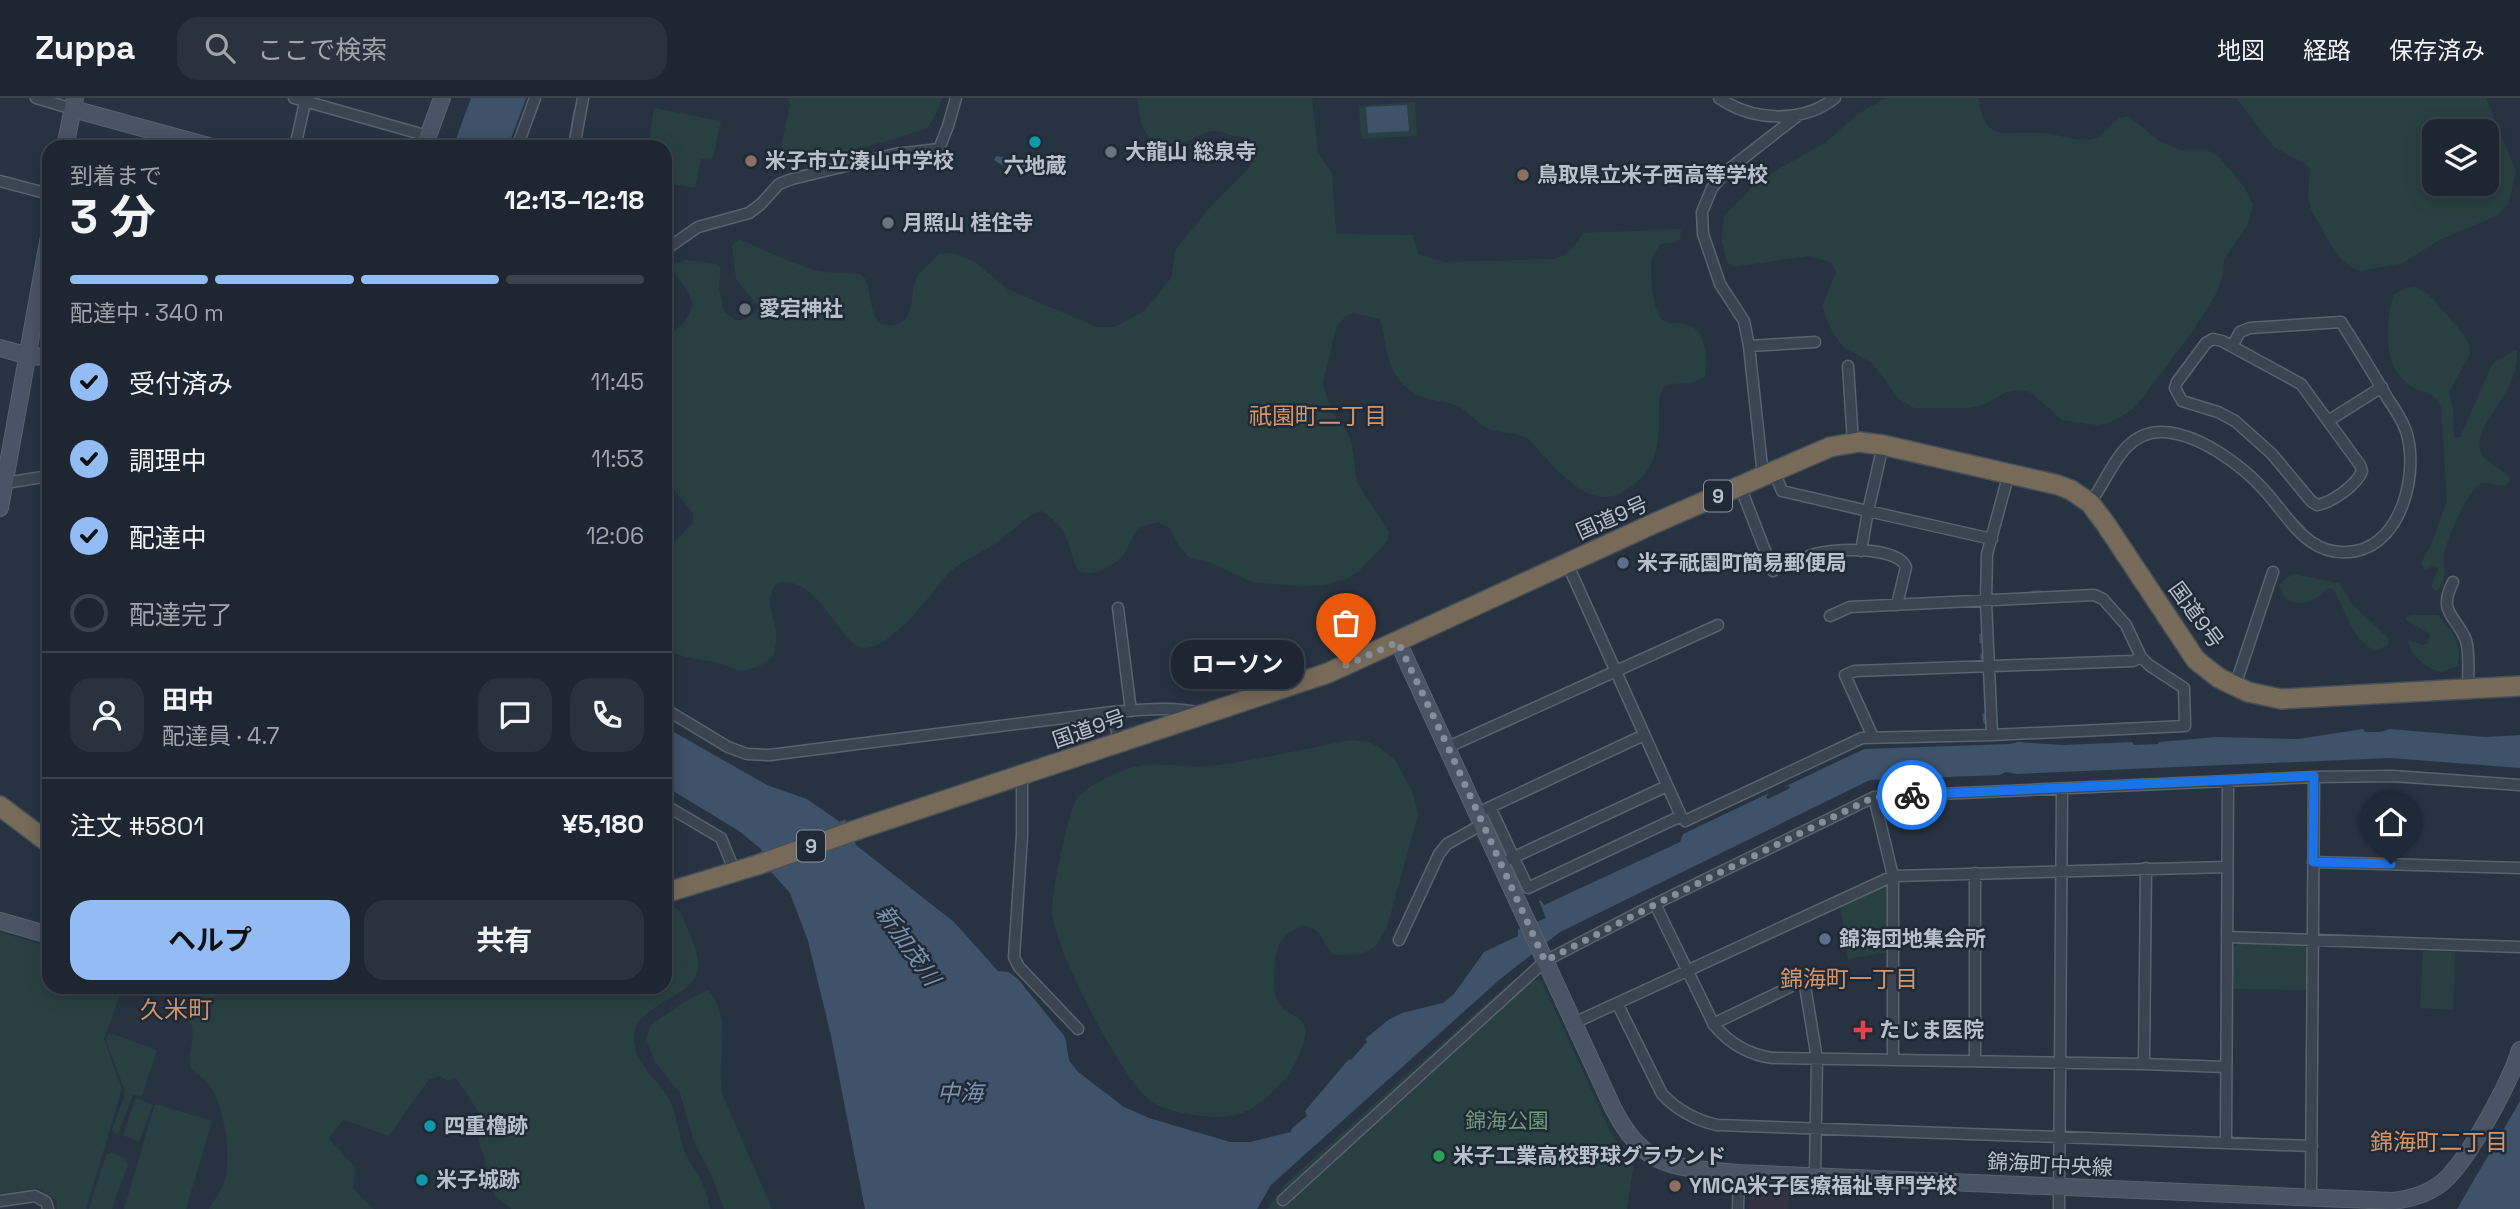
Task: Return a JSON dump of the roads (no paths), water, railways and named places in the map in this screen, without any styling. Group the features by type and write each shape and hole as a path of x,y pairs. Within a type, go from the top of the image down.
{"highway":[{"name":"国道9号","path":"672,891 757,865 1328,673 1769,473 1830,447 1853,443 1884,445 2071,490 2090,503 2196,660 2219,678 2248,692 2281,699 2520,686"},
{"path":"0,806 42,838"}],"street":[{"path":"36,98 74,104 190,140"},
{"path":"426,140 442,98"},
{"path":"520,140 535,98"},
{"path":"575,140 583,98"},
{"path":"672,245 698,227 749,213 779,184 792,179 895,154 939,149 956,98"},
{"path":"1719,98 1755,115 1800,114"},
{"path":"1835,98 1800,114 1718,180 1707,197 1702,212 1703,234 1720,284 1744,321 1769,473 1782,491 1992,539"},
{"path":"296,140 302,99 423,140"},
{"path":"66,140 74,104"},
{"path":"0,181 42,192"},
{"path":"0,508 42,278"},
{"path":"2090,503 2102,488 2124,447 2136,439 2162,432 2213,447 2258,483 2303,538 2315,546 2342,552 2368,547 2382,538 2401,512 2409,471 2406,432 2382,387 2341,322 2250,328 2241,332 2232,346"},
{"path":"2217,339 2232,346 2301,384 2362,471 2358,479 2325,503 2317,505 2272,454 2235,421 2179,398 2175,388 2177,382 2206,343 2217,339"},
{"path":"1749,346 1815,342"},
{"path":"0,348 42,357"},
{"path":"1849,366 1853,443"},
{"path":"2328,421 2382,387"},
{"path":"1861,551 1884,445"},
{"path":"1992,735 1986,602 1987,554 2009,473"},
{"path":"5,484 42,477"},
{"path":"1740,486 1773,571"},
{"path":"1809,556 1819,551 1861,551 1880,552 1899,558 1905,564 1897,606"},
{"path":"1567,563 1685,821 1862,738 2185,726 2184,688 2141,657 2126,625 2103,599 2094,595 1850,607 1830,615"},
{"path":"2235,686 2273,572"},
{"path":"2453,582 2446,601 2452,621 2465,639 2468,688"},
{"path":"1118,608 1131,711"},
{"path":"1448,747 1718,625"},
{"name":"錦海町中央線","path":"1398,642 1448,747 1507,860 1527,924 1620,1121 1640,1148 1672,1165 1739,1173 2060,1186 2251,1202 2311,1198 2393,1202 2426,1193 2441,1184 2455,1170 2499,1098 2514,1069 2520,1050"},
{"path":"1873,737 1845,675 1855,671 2133,661 2141,657"},
{"path":"672,713 727,747 747,754 770,755 1112,712 1184,710 1205,715"},
{"path":"1112,712 1120,743"},
{"path":"1399,940 1439,854 1447,844 1484,815 1644,735"},
{"path":"1022,776 1022,836 1014,957 1019,967 1078,1029"},
{"path":"2311,1198 2314,776"},
{"path":"1283,1200 1542,956 1656,904 1874,797 2314,776 2393,776 2520,785"},
{"path":"2226,1142 2228,781"},
{"path":"1667,786 1507,860 1528,888 1681,816"},
{"path":"2059,1209 2062,789"},
{"path":"1874,797 1893,876 1893,1060"},
{"path":"672,809 721,838 735,872"},
{"path":"2313,862 2520,869"},
{"path":"1574,1023 1893,876 2227,867"},
{"path":"2144,1063 2146,869"},
{"path":"1975,873 1975,1060"},
{"path":"1656,904 1713,1024 1729,1040 1756,1055 1817,1059 2144,1063 2225,1068"},
{"path":"0,921 42,933"},
{"path":"2227,937 2520,947"},
{"path":"1713,1024 1801,982 1806,990 1817,1059 1815,1175"},
{"path":"1617,1003 1662,1094 1682,1112 1704,1122 1730,1127 2312,1146"},
{"path":"1738,1209 1739,1173"},
{"path":"0,1201 35,1196 46,1202 48,1209"}],"water":[{"path":"471,98 526,98 511,140 456,140"},
{"path":"1407,105 1409,131 1368,133 1366,107"},
{"path":"996,156 1033,160 1037,163 1030,169 1002,165 994,160"},
{"name":"中海","path":"2363,729 2365,732 2389,729 2486,737 2520,735 2520,768 2390,758 2016,774 2006,772 2000,775 1870,780 1560,932 1498,981 1271,1185 1257,1209 865,1209 831,1036 808,941 790,893 772,873 761,849 739,831 672,790 672,731 767,785 807,799 840,822 845,819 856,845 954,922 998,971 1009,972 1018,979 1065,1037 1069,1060 1077,1071 1124,1107 1149,1118 1230,1142 1250,1142 1291,1132 1292,1128 1307,1116 1305,1111 1367,1042 1365,1039 1388,1020 1402,1013 1443,1003 1454,994 1484,952 1518,936 1518,930 1546,918 1539,901 1544,905 1680,842 1683,834 1769,793 1766,797 1768,799 1790,788 1784,787 1864,749 2018,742 2063,745 2132,742 2134,745 2216,737 2298,739"},
{"path":"2520,1101 2520,1209 2457,1209"}],"waterway":[{"path":"570,140 575,111"},
{"path":"2030,593 2041,592"},
{"path":"1981,635 1981,642"},
{"path":"1984,715 1985,722"}],"place":[{"name":"六地蔵","path":"1035,142"},
{"name":"大龍山 総泉寺","path":"1111,152"},
{"name":"米子市立湊山中学校","path":"751,161"},
{"name":"鳥取県立米子西高等学校","path":"1523,175"},
{"name":"月照山 桂住寺","path":"888,223"},
{"name":"愛宕神社","path":"745,309"},
{"name":"米子祇園町簡易郵便局","path":"1623,563"},
{"name":"ローソン","path":"1346,665"},
{"name":"錦海団地集会所","path":"1825,939"},
{"name":"たじま医院","path":"1863,1030"},
{"name":"四重櫓跡","path":"430,1126"},
{"name":"米子工業高校野球グラウンド","path":"1439,1156"},
{"name":"米子城跡","path":"422,1180"},
{"name":"YMCA米子医療福祉専門学校","path":"1675,1186"}],"district":[{"name":"祇園町二丁目","path":"1318,416"},
{"name":"錦海町一丁目","path":"1849,979"},
{"name":"久米町","path":"176,1010"},
{"name":"錦海町二丁目","path":"2439,1142"}],"water label":[{"name":"新加茂川","path":"908,945"}],"park label":[{"name":"錦海公園","path":"1507,1121"}]}
